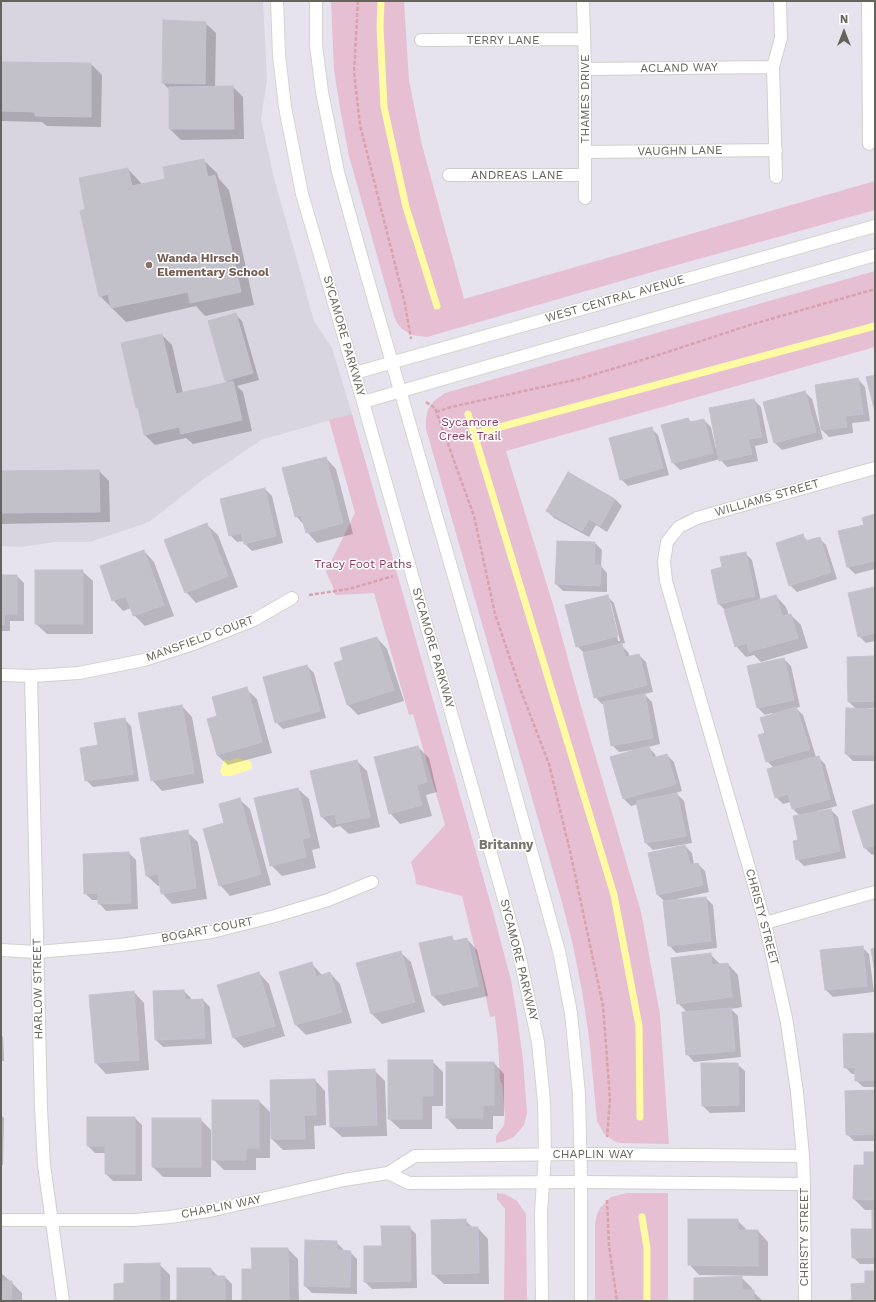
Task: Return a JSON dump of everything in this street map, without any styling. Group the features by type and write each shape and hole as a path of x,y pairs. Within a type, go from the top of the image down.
{"street":[{"name":"SYCAMORE PARKWAY","path":"277,1 279,55 285,107 302,194 412,572 518,949 538,1042 544,1102 545,1154 541,1212 542,1301"},
{"path":"316,1 316,45 322,92 338,172 479,663 559,950 571,1013 579,1094 581,1182 580,1301"},
{"name":"THAMES DRIVE","path":"583,1 585,69 585,198"},
{"path":"776,177 773,67 781,38 780,1"},
{"path":"868,1 869,144"},
{"name":"TERRY LANE","path":"421,40 584,39"},
{"name":"ACLAND WAY","path":"585,69 773,67"},
{"name":"VAUGHN LANE","path":"585,152 776,150"},
{"name":"ANDREAS LANE","path":"449,175 585,175"},
{"name":"WEST CENTRAL AVENUE","path":"355,373 875,226"},
{"path":"363,402 875,255"},
{"name":"WILLIAMS STREET","path":"667,542 679,527 696,518 875,468"},
{"name":"CHRISTY STREET","path":"667,542 664,562 666,581 765,923 787,1023 797,1092 803,1156 804,1301"},
{"name":"MANSFIELD COURT","path":"1,675 31,676 79,672 144,660 196,643 254,620 292,598"},
{"name":"HARLOW STREET","path":"31,676 41,1108 44,1165 63,1301"},
{"name":"BOGART COURT","path":"1,950 37,952 120,945 212,932 275,916 328,900 372,882"},
{"path":"765,923 875,892"},
{"name":"CHAPLIN WAY","path":"1,1220 134,1220 170,1217 214,1210 344,1180 388,1174 415,1156 607,1154 803,1156"},
{"path":"388,1174 409,1183 607,1182 804,1184"}],"path":[{"path":"358,1 354,72 360,125 406,304 408,327 415,356"},
{"path":"436,412 451,407 579,379 652,357 750,324 875,289"},
{"path":"422,385 426,403 435,408 474,516 494,614 549,764 570,852 603,1006 610,1099 607,1130 607,1154"},
{"path":"292,598 349,589 383,578 412,572"},
{"path":"607,1182 609,1246 617,1301"}],"shaded area":[{"name":"Wanda Hirsch Elementary School","path":"1,1 263,1 267,80 261,119 274,178 314,321 332,348 352,414 261,440 204,479 149,522 90,542 55,542 21,547 1,546"},
{"path":"236,758 250,761 252,764 252,769 231,776 223,776 220,771 224,760 230,761"}],"green space":[{"path":"331,1 404,1 409,81 422,145 464,299 875,181 875,210 427,337 412,335 402,329 394,316 349,156 334,70"},
{"name":"Sycamore Creek Trail","path":"875,271 875,347 506,451 554,608 641,912 660,1014 669,1144 620,1143 604,1134 597,1121 589,1037 572,941 426,429 428,409 434,401 445,393"},
{"name":"Tracy Foot Paths","path":"352,414 511,980 523,1060 527,1113 524,1125 514,1137 496,1143 496,1136 504,1125 505,1117 502,1084 500,1081 495,1016 490,1017 462,896 416,884 411,862 445,825 413,714 409,715 374,593 335,595 326,572 355,513 329,420"},
{"path":"497,1193 505,1194 517,1201 526,1214 527,1301 504,1301 505,1209 497,1199"},
{"path":"627,1193 668,1193 668,1301 595,1301 595,1224 597,1214 601,1207 611,1197"}],"building":[{"path":"163,20 206,22 205,84 162,83"},
{"path":"1,62 91,63 91,117 35,116 35,112 1,111"},
{"path":"233,86 234,129 169,129 169,87"},
{"path":"204,159 208,177 215,175 241,292 190,303 188,292 111,308 108,294 99,297 80,211 85,209 79,178 128,168 132,186 165,179 163,167"},
{"path":"236,313 253,373 225,381 208,321"},
{"path":"162,334 176,394 233,381 242,420 181,434 179,427 144,435 138,407 136,408 121,343"},
{"path":"875,375 875,412 866,377"},
{"path":"858,378 863,414 845,416 847,427 821,430 815,385"},
{"path":"805,391 816,432 774,443 763,402"},
{"path":"754,399 762,437 748,439 752,454 719,461 709,408"},
{"path":"688,418 690,422 704,419 713,453 672,463 661,425"},
{"path":"652,427 663,468 620,480 609,438"},
{"path":"326,457 343,523 306,533 301,515 295,517 282,468"},
{"path":"99,470 100,512 1,513 1,471"},
{"path":"568,472 615,499 600,526 589,519 582,531 546,511"},
{"path":"265,488 276,536 244,544 241,533 229,536 220,499"},
{"path":"875,514 875,561 847,567 838,531 864,525 862,518"},
{"path":"207,523 228,576 185,593 164,540"},
{"path":"803,534 805,541 820,537 831,572 789,586 776,543"},
{"path":"557,541 595,542 594,565 601,565 600,586 555,584"},
{"path":"144,550 164,605 133,616 126,596 112,601 100,566"},
{"path":"746,552 755,596 718,604 711,570 722,567 720,557"},
{"path":"35,570 83,570 83,624 35,624"},
{"path":"1,575 17,575 17,614 4,614 4,625 1,625"},
{"path":"875,587 875,633 858,637 848,593"},
{"path":"608,595 618,636 576,647 565,605"},
{"path":"776,595 782,616 791,614 798,638 749,652 747,643 735,647 724,610"},
{"path":"377,637 394,690 347,705 334,663 343,660 340,648"},
{"path":"622,644 625,657 639,654 647,685 594,698 583,653"},
{"path":"875,656 875,701 848,702 847,657"},
{"path":"784,658 794,700 757,708 747,666"},
{"path":"307,665 320,711 275,723 263,677"},
{"path":"247,687 262,742 217,755 207,719 217,716 212,697"},
{"path":"645,694 653,738 611,746 603,702"},
{"path":"182,705 194,773 151,781 138,713"},
{"path":"796,707 810,749 766,762 758,735 765,733 760,718"},
{"path":"846,708 875,709 875,755 845,754"},
{"path":"125,718 133,774 85,781 80,748 98,745 94,723"},
{"path":"418,746 427,782 416,785 422,805 389,814 374,757"},
{"path":"649,746 652,758 667,754 676,784 623,799 610,757"},
{"path":"819,756 830,799 792,809 788,794 775,798 767,769"},
{"path":"357,760 370,817 337,824 335,814 321,817 310,771"},
{"path":"298,788 310,837 302,839 306,857 270,866 254,798"},
{"path":"677,793 686,836 645,843 636,801"},
{"path":"240,798 261,874 219,886 203,829 224,823 219,804"},
{"path":"875,804 875,845 864,848 852,811"},
{"path":"831,809 840,851 796,860 793,841 798,840 793,816"},
{"path":"188,830 196,888 161,894 158,874 146,876 140,838"},
{"path":"685,845 690,865 698,863 703,885 657,895 648,853"},
{"path":"129,852 131,903 98,904 98,893 84,894 83,854"},
{"path":"706,897 711,941 668,946 663,901"},
{"path":"452,936 453,941 467,938 478,986 432,996 419,943"},
{"path":"863,946 867,986 825,990 820,950"},
{"path":"875,948 875,973 871,949"},
{"path":"401,951 415,1002 371,1014 356,963"},
{"path":"711,953 712,965 728,963 732,997 677,1004 671,958"},
{"path":"312,962 316,977 330,972 342,1012 295,1025 279,972"},
{"path":"259,972 275,1026 233,1038 217,985"},
{"path":"184,990 185,1000 203,999 205,1038 155,1040 153,991"},
{"path":"134,991 139,1060 95,1063 89,995"},
{"path":"731,1008 735,1051 686,1055 682,1012"},
{"path":"875,1033 875,1080 855,1081 855,1067 844,1068 843,1034"},
{"path":"388,1060 433,1060 433,1096 422,1096 422,1119 388,1119"},
{"path":"446,1062 494,1062 494,1105 483,1105 483,1118 446,1118"},
{"path":"701,1063 738,1063 739,1105 702,1106"},
{"path":"375,1069 377,1125 330,1127 328,1071"},
{"path":"315,1079 316,1115 304,1115 305,1139 271,1139 270,1080"},
{"path":"875,1090 875,1134 846,1135 845,1091"},
{"path":"212,1100 259,1100 259,1148 246,1148 246,1160 212,1160"},
{"path":"87,1117 135,1117 135,1174 105,1174 105,1146 87,1146"},
{"path":"152,1118 201,1118 201,1167 152,1167"},
{"path":"864,1152 875,1152 875,1200 853,1199 854,1165 864,1165"},
{"path":"872,1211 875,1211 875,1257 852,1258 851,1229 872,1229"},
{"path":"466,1219 466,1227 478,1227 479,1273 432,1274 431,1220"},
{"path":"688,1219 738,1219 738,1230 758,1230 758,1266 688,1265"},
{"path":"381,1226 410,1226 411,1281 364,1282 364,1246 382,1246"},
{"path":"305,1240 337,1241 337,1250 351,1251 350,1287 304,1286"},
{"path":"251,1248 288,1248 289,1301 242,1301 242,1269 252,1269"},
{"path":"160,1263 160,1301 114,1301 114,1284 124,1283 124,1264"},
{"path":"177,1268 211,1268 211,1276 225,1276 225,1301 177,1301"},
{"path":"865,1271 875,1271 875,1301 852,1301 851,1284 865,1283"},
{"path":"742,1276 742,1290 754,1290 754,1301 694,1301 694,1278"},
{"path":"1,1281 12,1281 11,1301 1,1301"}],"waterway":[{"path":"381,1 380,27 384,107 406,207 437,306"},
{"path":"474,434 875,326"},
{"path":"468,414 614,895 639,1026 640,1117"},
{"path":"642,1217 647,1248 647,1301"}],"place":[{"name":"Wanda Hirsch Elementary School","path":"149,265"}],"district":[{"name":"Britanny","path":"506,845"}]}
